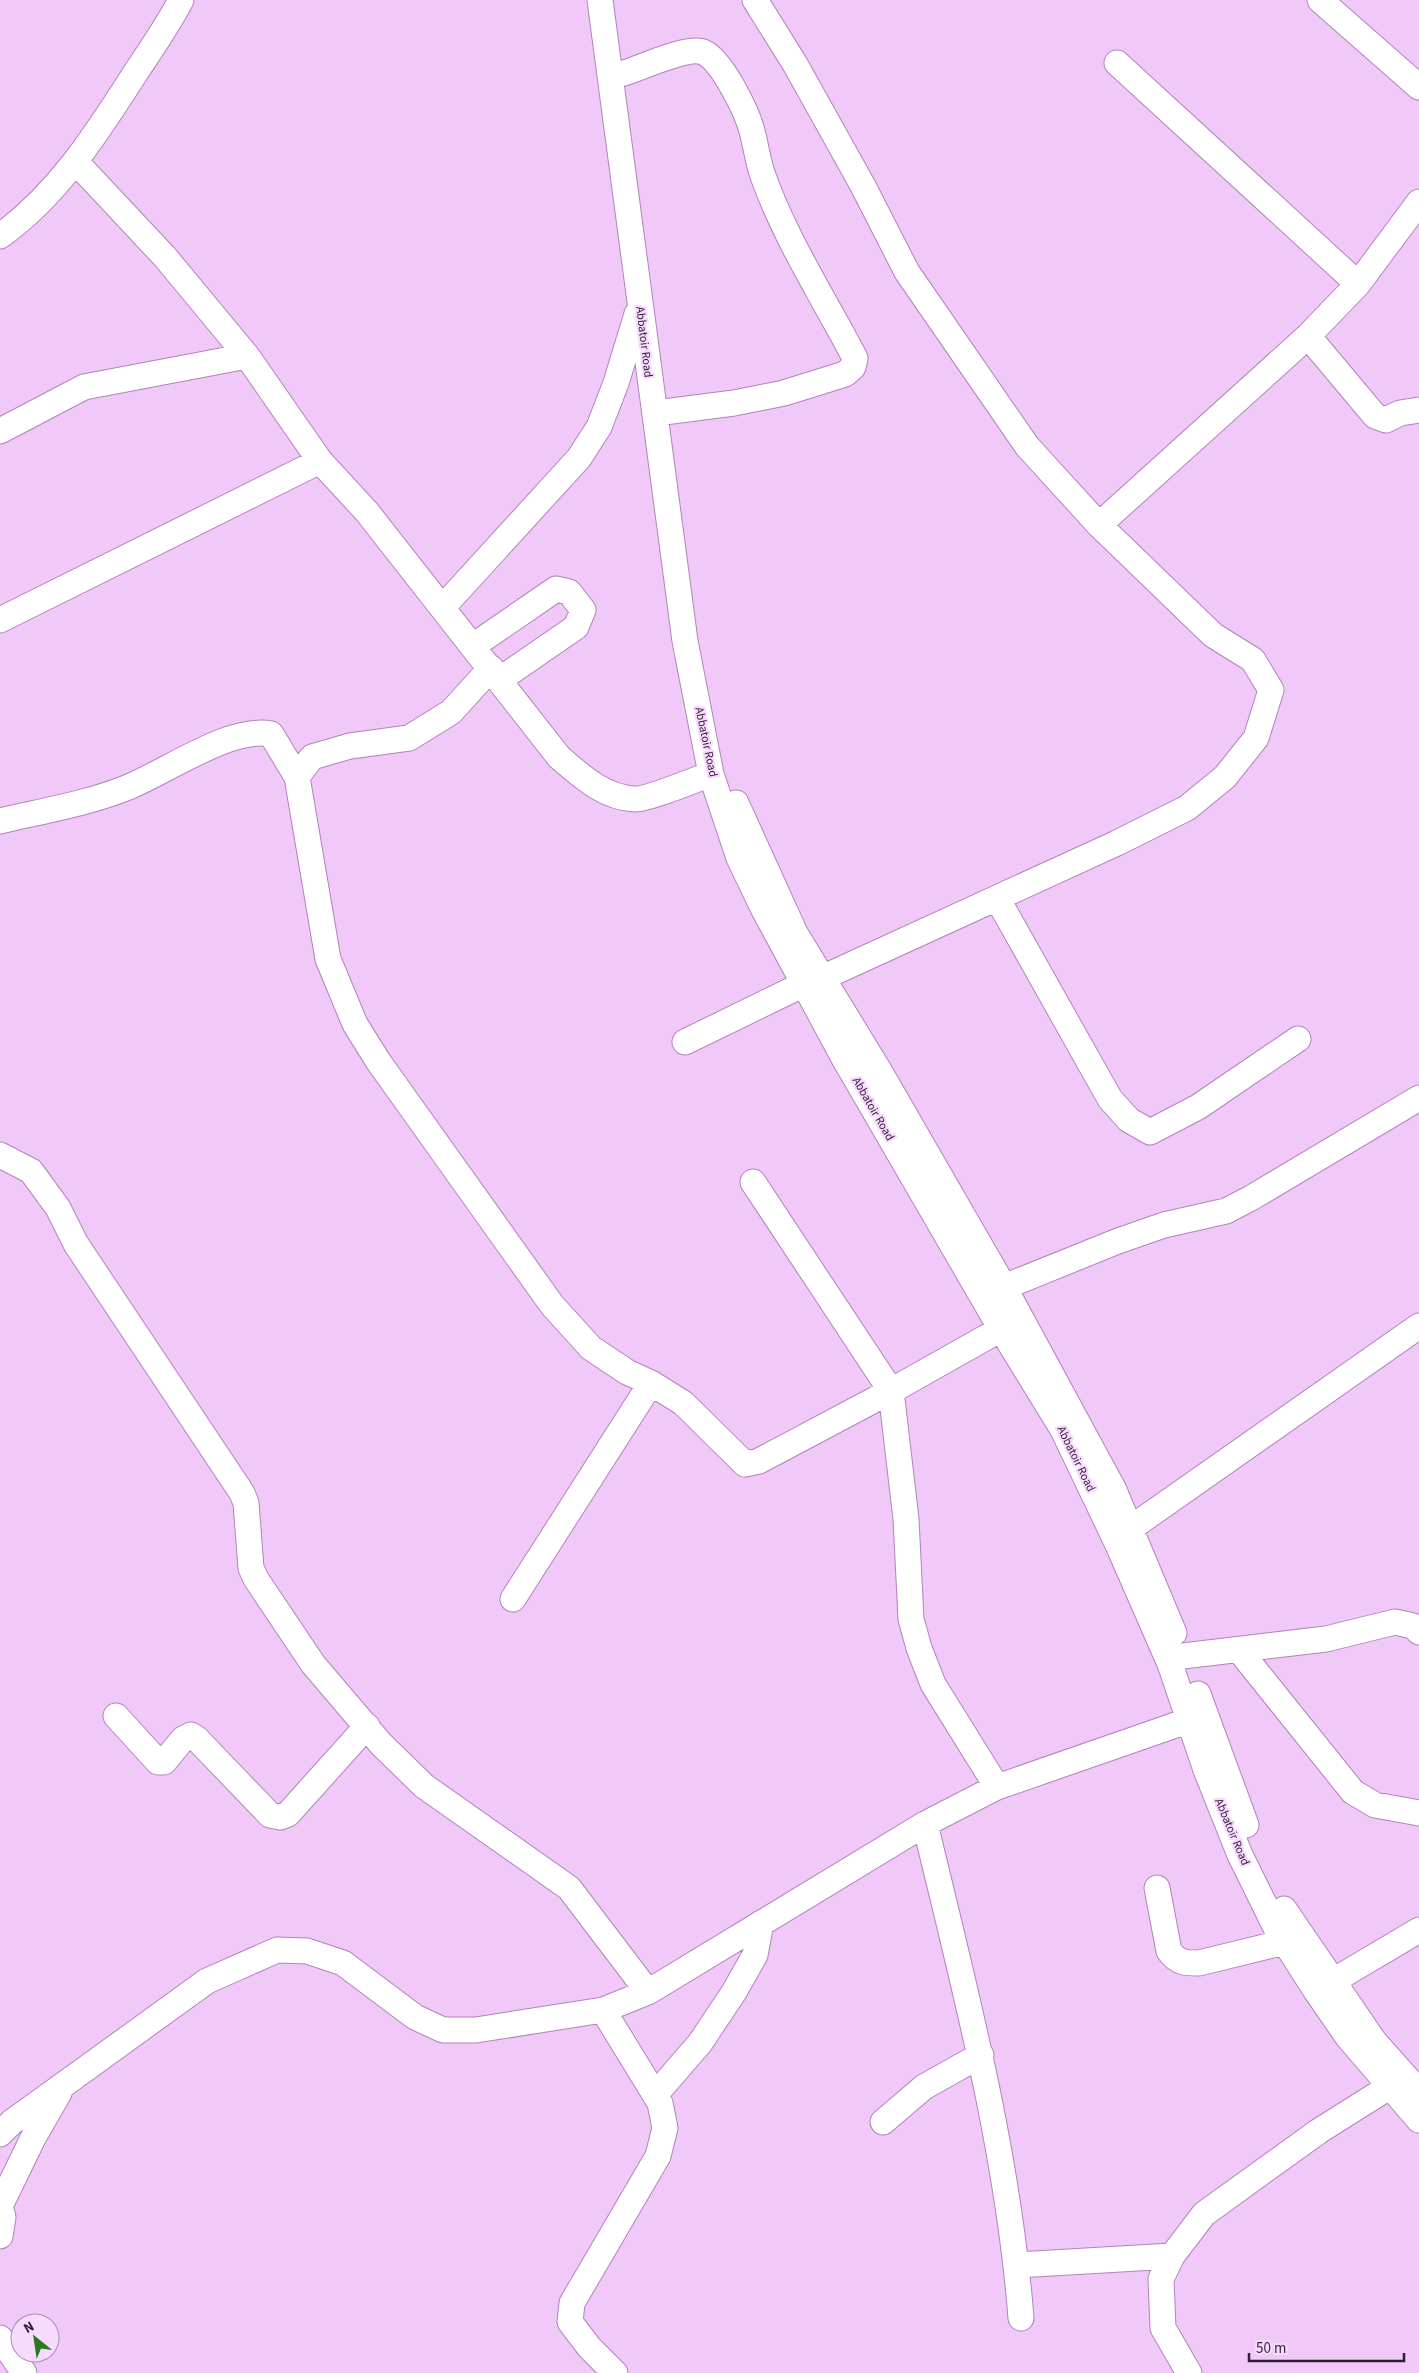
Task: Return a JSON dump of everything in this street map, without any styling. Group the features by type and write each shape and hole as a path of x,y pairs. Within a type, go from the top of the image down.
{"street":[{"path":"0,236 16,224 76,162 106,119 181,0"},
{"name":"Abbatoir Road","path":"600,0 685,641 711,774 739,858 813,981 880,1072 1004,1287 1114,1490 1183,1656 1262,1871 1291,1921 1374,2041 1419,2092"},
{"name":"Abbatoir Road","path":"616,0 676,514 709,718 716,747 738,808 795,933 845,1060 1001,1329 1063,1430 1118,1545 1170,1664 1206,1770 1240,1855 1285,1942 1347,2036 1419,2120"},
{"path":"1320,0 1419,87"},
{"path":"685,1042 813,981 1117,843 1187,808 1225,777 1256,738 1271,690 1253,660 1212,635 1098,525 1027,446 907,272 763,3"},
{"path":"624,73 690,51 703,52 714,60 734,89 752,129 762,174 779,214 855,358 853,367 845,374 784,393 734,403 664,412"},
{"path":"1117,63 1358,284"},
{"path":"76,162 165,257 246,356 320,461 367,512 559,757 583,778 609,794 636,800 711,774"},
{"path":"1098,525 1308,336 1358,284 1419,202"},
{"path":"443,607 579,458 598,427 612,392 640,306"},
{"path":"1308,336 1375,416 1386,420 1400,413 1419,410"},
{"path":"0,431 84,387 246,356"},
{"path":"0,620 320,461"},
{"path":"298,777 312,757 350,746 410,738 451,712 495,674 576,627 583,610 569,592 556,589 473,646"},
{"path":"0,821 100,797 128,788 171,765 227,741 260,732 271,734 298,777 328,959 355,1024 378,1062 552,1305 591,1348 627,1372 651,1383 682,1403 745,1464 759,1461 891,1391 1001,1329"},
{"path":"998,898 1110,1099 1129,1120 1150,1132 1198,1107 1298,1039"},
{"path":"1004,1287 1164,1225 1226,1211 1252,1198 1419,1098"},
{"path":"0,1155 32,1171 58,1208 86,1260 242,1493 246,1503 251,1568 256,1579 313,1664 366,1726 424,1786 569,1888 648,1992"},
{"path":"753,1182 891,1391 906,1519 911,1620 918,1648 933,1684 997,1787"},
{"path":"1130,1528 1419,1326"},
{"path":"513,1599 651,1383"},
{"path":"1183,1656 1326,1639 1395,1622 1414,1626 1419,1632"},
{"path":"1240,1650 1353,1792 1375,1805 1419,1813"},
{"path":"116,1716 158,1762 164,1762 183,1739 191,1735 196,1738 270,1814 280,1818 288,1814 366,1726"},
{"path":"0,2134 12,2122 62,2087 150,2020 207,1981 277,1950 307,1951 344,1963 414,2017 443,2030 476,2030 603,2010 648,1992 925,1824 997,1787 1190,1720"},
{"path":"925,1824 981,2055 1017,2265 1021,2318"},
{"path":"1157,1888 1169,1951 1175,1960 1185,1963 1199,1963 1285,1942"},
{"path":"655,2095 700,2043 734,1992 755,1954 761,1923"},
{"path":"1333,1981 1419,1930"},
{"path":"603,2010 660,2103 665,2128 658,2156 572,2303 570,2322 589,2347 615,2373"},
{"path":"883,2122 924,2087 981,2055"},
{"path":"1189,2373 1163,2328 1161,2279 1172,2256 1204,2214 1319,2131 1389,2086"},
{"path":"0,2236 3,2217 0,2206 33,2138 62,2087"},
{"path":"1017,2265 1172,2256"},
{"path":"0,2338 24,2373"}]}
